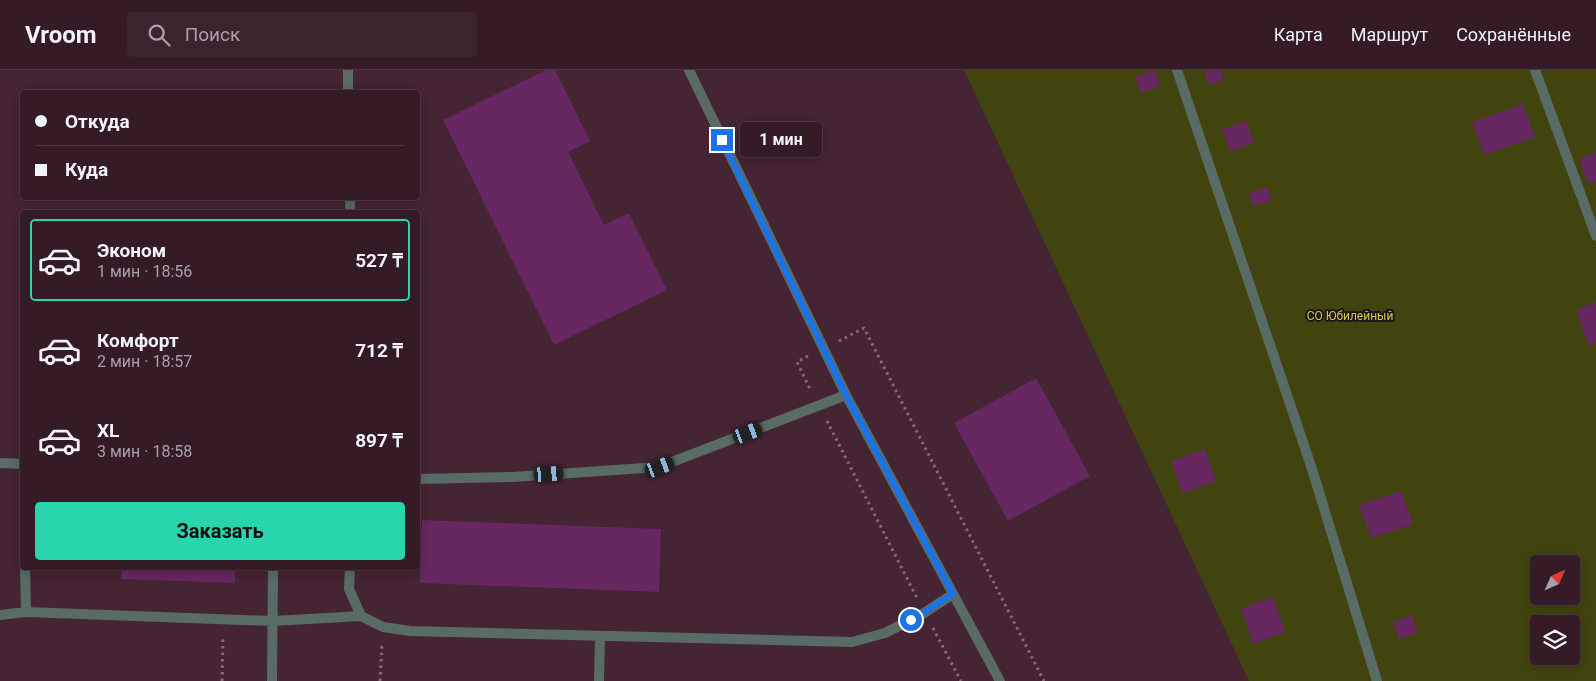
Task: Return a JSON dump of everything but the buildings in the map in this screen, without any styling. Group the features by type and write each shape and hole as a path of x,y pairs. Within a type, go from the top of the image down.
{"lane":[{"path":"348,70 348,90"},
{"path":"689,70 846,395 1000,681"},
{"path":"1177,70 1311,466 1377,681"},
{"path":"1535,70 1596,236"},
{"path":"420,479 512,477 660,467 846,395"},
{"path":"0,463 20,464"},
{"path":"25,570 26,612"},
{"path":"272,681 273,570"},
{"path":"350,570 349,589 361,616"},
{"path":"0,616 26,612 273,621 361,616 383,627 410,631 852,642 885,633 953,594"},
{"path":"599,681 600,636"}],"path":[{"path":"961,681 797,362 864,328 1044,681"},
{"path":"222,681 223,619"},
{"path":"380,681 383,627"}],"green space":[{"name":"СО Юбилейный","path":"964,70 1596,70 1596,681 1249,681"}],"route":[{"path":"722,140 846,395 953,594 911,620"}]}
